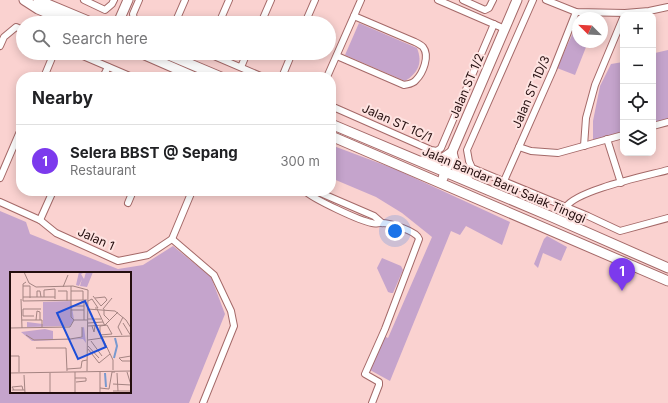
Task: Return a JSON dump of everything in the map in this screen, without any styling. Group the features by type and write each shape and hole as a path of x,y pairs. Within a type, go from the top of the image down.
{"main road":[{"path":"24,0 38,9 54,16"},
{"path":"38,0 76,16"},
{"path":"121,16 128,0"},
{"name":"Jalan ST 1/2","path":"441,183 452,152 517,0"},
{"path":"156,60 184,72"},
{"path":"181,60 209,72"},
{"name":"Jalan Bandar Baru Salak Tinggi","path":"336,126 668,268"},
{"name":"Jalan Bandar Baru Salak Tinggi","path":"336,138 668,281"},
{"path":"336,143 376,156"},
{"path":"412,159 429,162 439,161 452,152 456,168 474,184"}],"street":[{"path":"84,0 105,10 114,0"},
{"path":"133,16 139,0"},
{"path":"178,16 185,0"},
{"path":"222,16 229,0"},
{"path":"264,16 271,0"},
{"path":"308,16 315,0"},
{"path":"354,16 414,42 423,48 426,55 426,62 418,79 413,83 404,85 337,56 354,16 361,0"},
{"path":"463,0 485,10 490,8 493,0"},
{"path":"533,0 467,150 472,168 620,231 668,218"},
{"path":"546,0 576,12"},
{"path":"441,1 505,29"},
{"path":"643,12 668,8"},
{"path":"608,14 620,15"},
{"name":"Jalan ST 1D/3","path":"504,181 572,21"},
{"name":"Jalan ST 1C/1","path":"336,108 431,150 437,151 441,148 494,24"},
{"path":"584,146 586,118 595,85 620,25"},
{"path":"0,46 4,37 16,27"},
{"path":"46,72 51,60"},
{"path":"92,60 120,72"},
{"path":"224,60 252,72"},
{"path":"240,67 244,60"},
{"path":"284,72 289,60"},
{"path":"329,72 335,60"},
{"path":"106,72 108,67"},
{"path":"656,125 668,122"},
{"path":"519,147 531,151 558,153 620,136"},
{"path":"608,139 621,183"},
{"path":"0,178 16,141"},
{"path":"566,207 569,202 583,195 668,170"},
{"path":"40,220 51,196"},
{"path":"128,203 131,196"},
{"path":"190,196 172,239 214,275 231,311 234,326 203,403"},
{"path":"310,196 346,213 372,223 397,226 416,234 419,239 385,329 365,374 379,382 372,403"},
{"path":"328,196 374,216 382,223"},
{"name":"Jalan 1","path":"0,202 40,220 51,230 118,261 148,255 172,239"}],"shaded area":[{"path":"359,23 417,48 419,53 419,63 413,75 405,81 345,55"},
{"path":"572,35 572,48 586,48 575,75 557,68"},
{"path":"668,50 668,119 656,122 656,84 656,53"},
{"path":"620,62 620,133 593,140 593,121 600,86 611,64"},
{"path":"336,147 395,169 510,222 502,245 466,226 460,235 451,231 390,381 370,370 384,336 388,338 432,237 402,213 376,197 336,180"},
{"path":"0,211 26,222 30,234 118,269 143,265 173,246 211,277 225,314 189,403 0,403"},
{"path":"547,236 567,247 561,261 543,253 538,268 534,264 544,239"},
{"path":"382,258 401,266 403,270 393,293 388,292 377,268"}],"place":[{"name":"Selera BBST @ Sepang","path":"622,291"}]}
